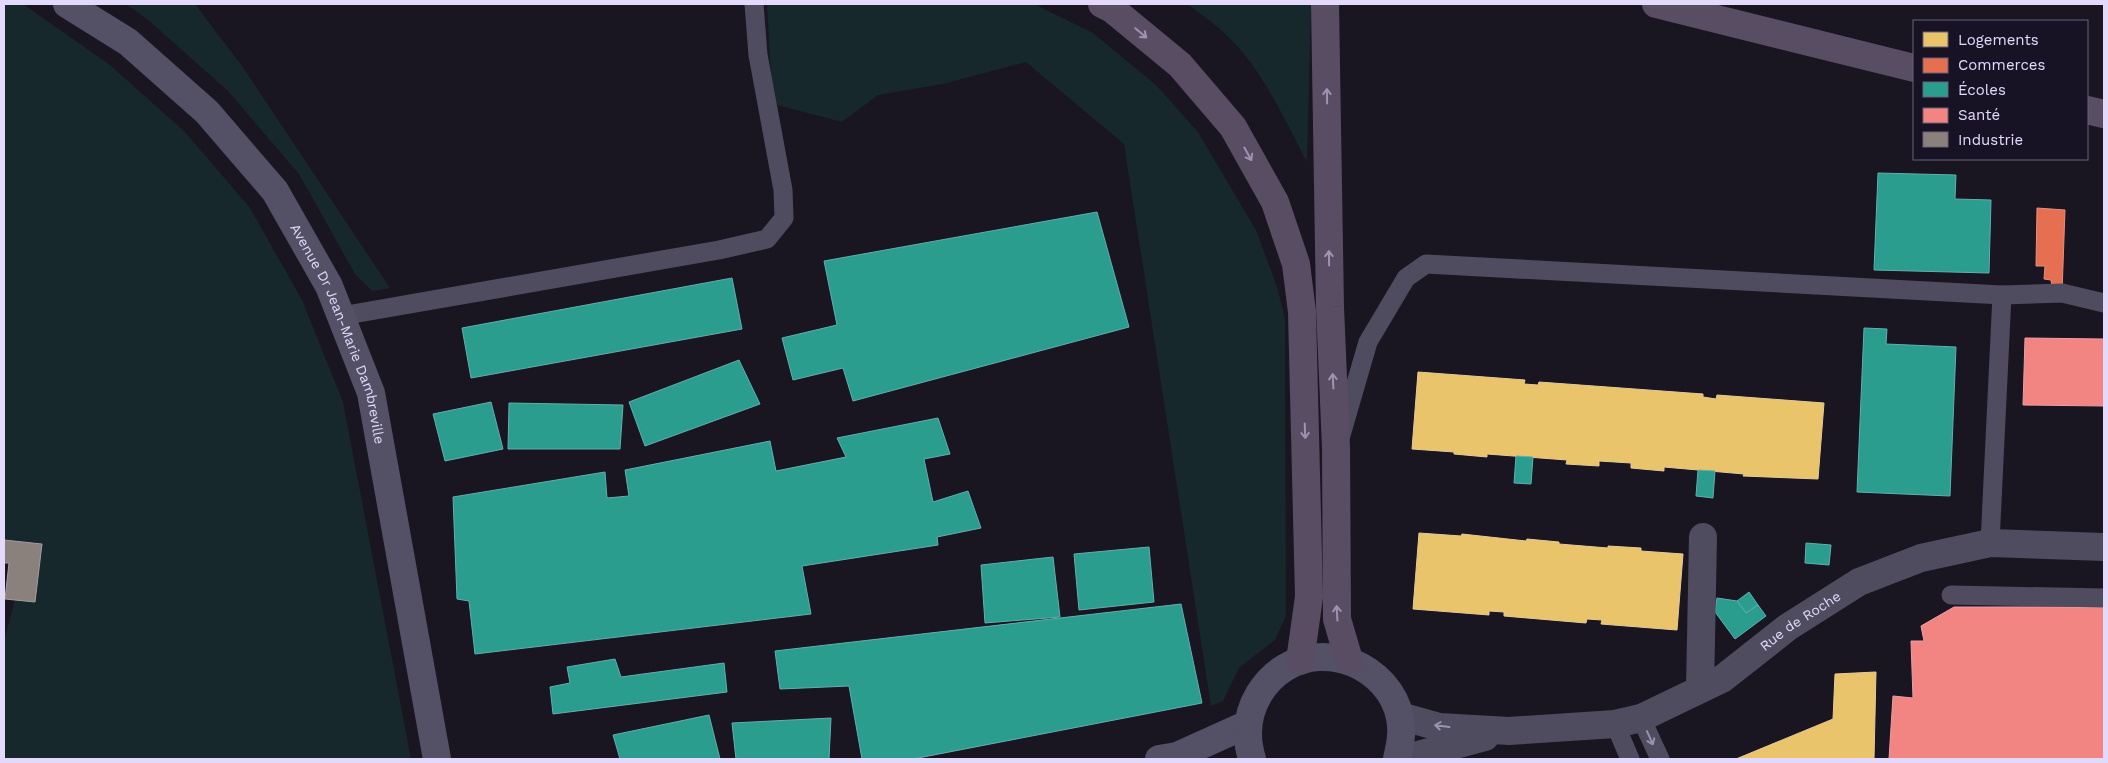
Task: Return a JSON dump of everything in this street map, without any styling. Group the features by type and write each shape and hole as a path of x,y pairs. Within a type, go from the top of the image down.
{"main road":[{"path":"1102,4 1112,9 1180,65 1232,126 1275,202 1296,264 1302,312 1309,597 1300,661"},
{"path":"1326,4 1330,307 1336,448 1337,619 1349,660"},
{"path":"1656,4 1913,68"},
{"path":"2088,110 2104,114"}],"street":[{"name":"Avenue Dr Jean-Marie Dambreville","path":"67,4 128,42 207,112 275,191 329,286 371,393 438,759"},
{"path":"1700,689 1703,537"},
{"name":"Rue de Roche","path":"1400,716 1439,727 1508,731 1615,724 1641,718 1722,678 1788,627 1858,582 1921,558 1990,543 2104,547"},
{"path":"1252,759 1248,747 1248,724 1254,703 1265,685 1281,670 1300,661 1316,657 1332,657 1349,660 1372,673 1390,692 1400,716 1402,739 1397,759"},
{"path":"1178,758 1248,724"},
{"name":"Rue de Roche","path":"1403,759 1508,731"}],"lane":[{"path":"340,316 719,250 767,239 784,218 783,190 758,55 754,4"},
{"path":"1336,448 1368,342 1406,278 1426,264 2002,295 2062,293 2104,303"},
{"path":"1990,543 2002,295"},
{"path":"1951,595 2104,598"},
{"path":"1641,718 1660,759"},
{"path":"1615,724 1630,759"}],"shaded area":[{"path":"4,4 23,4 110,65 186,133 250,208 302,300 343,402 411,759 4,759 4,641 27,555 4,550"},
{"path":"126,4 195,4 242,66 390,288 372,291 355,274 299,174 228,91 147,19"},
{"path":"767,4 1034,4 1093,33 1156,85 1198,132 1257,232 1278,290 1285,319 1286,616 1275,640 1239,668 1223,701 1211,706 1124,144 1026,62 943,84 878,95 842,122 777,105 771,75"},
{"path":"1187,4 1311,4 1307,162 1275,102 1248,59 1226,34"}],"building: Logements":[{"path":"1418,372 1525,380 1524,384 1538,385 1539,382 1703,394 1703,397 1716,399 1717,395 1824,403 1818,479 1743,476 1744,474 1664,467 1664,471 1631,468 1631,463 1599,461 1599,466 1566,464 1567,460 1487,454 1487,457 1412,449"},
{"path":"1419,533 1461,536 1462,534 1526,541 1527,539 1608,548 1608,546 1641,548 1641,551 1683,554 1677,630 1601,624 1602,620 1587,619 1586,623 1504,616 1504,612 1489,611 1489,615 1413,609"},
{"path":"1876,672 1874,759 1736,759 1833,719 1835,674"}],"building: Commerces":[{"path":"2037,208 2065,210 2062,293 2052,287 2051,280 2044,279 2045,266 2036,266"}],"building: Écoles":[{"path":"1878,173 1956,175 1955,199 1991,200 1989,273 1874,270"},
{"path":"1097,212 1129,327 853,401 843,368 793,380 782,338 837,325 824,261"},
{"path":"732,278 742,329 471,378 462,328"},
{"path":"1864,328 1887,329 1886,344 1956,347 1950,496 1857,492"},
{"path":"739,360 760,404 645,446 629,402"},
{"path":"491,402 503,449 445,461 433,414"},
{"path":"509,403 623,405 620,449 508,449"},
{"path":"938,418 950,454 924,459 933,502 968,491 981,528 937,537 938,545 802,566 811,614 475,654 469,601 457,599 453,497 605,472 607,498 629,496 625,470 770,441 776,471 846,457 837,438"},
{"path":"1516,456 1533,457 1531,484 1514,483"},
{"path":"1698,470 1715,471 1713,498 1696,496"},
{"path":"1806,543 1831,545 1829,565 1805,563"},
{"path":"1149,547 1154,602 1079,610 1074,554"},
{"path":"1053,557 1060,617 985,623 981,565"},
{"path":"1749,592 1758,605 1746,613 1737,601"},
{"path":"1717,598 1737,601 1746,613 1758,605 1766,616 1735,639 1715,612"},
{"path":"1181,604 1202,703 913,759 862,759 849,686 780,689 775,651"},
{"path":"615,659 621,677 724,663 727,692 553,714 550,687 570,683 567,667"},
{"path":"709,715 720,759 620,759 613,735"},
{"path":"831,718 829,759 736,759 732,723"}],"building: Santé":[{"path":"2025,338 2104,339 2104,406 2023,405"},
{"path":"1954,607 2104,607 2104,759 1889,759 1893,696 1913,698 1911,641 1924,641 1921,626"}],"building: Industrie":[{"path":"4,540 42,544 35,602 5,599 9,563 4,563"}]}
